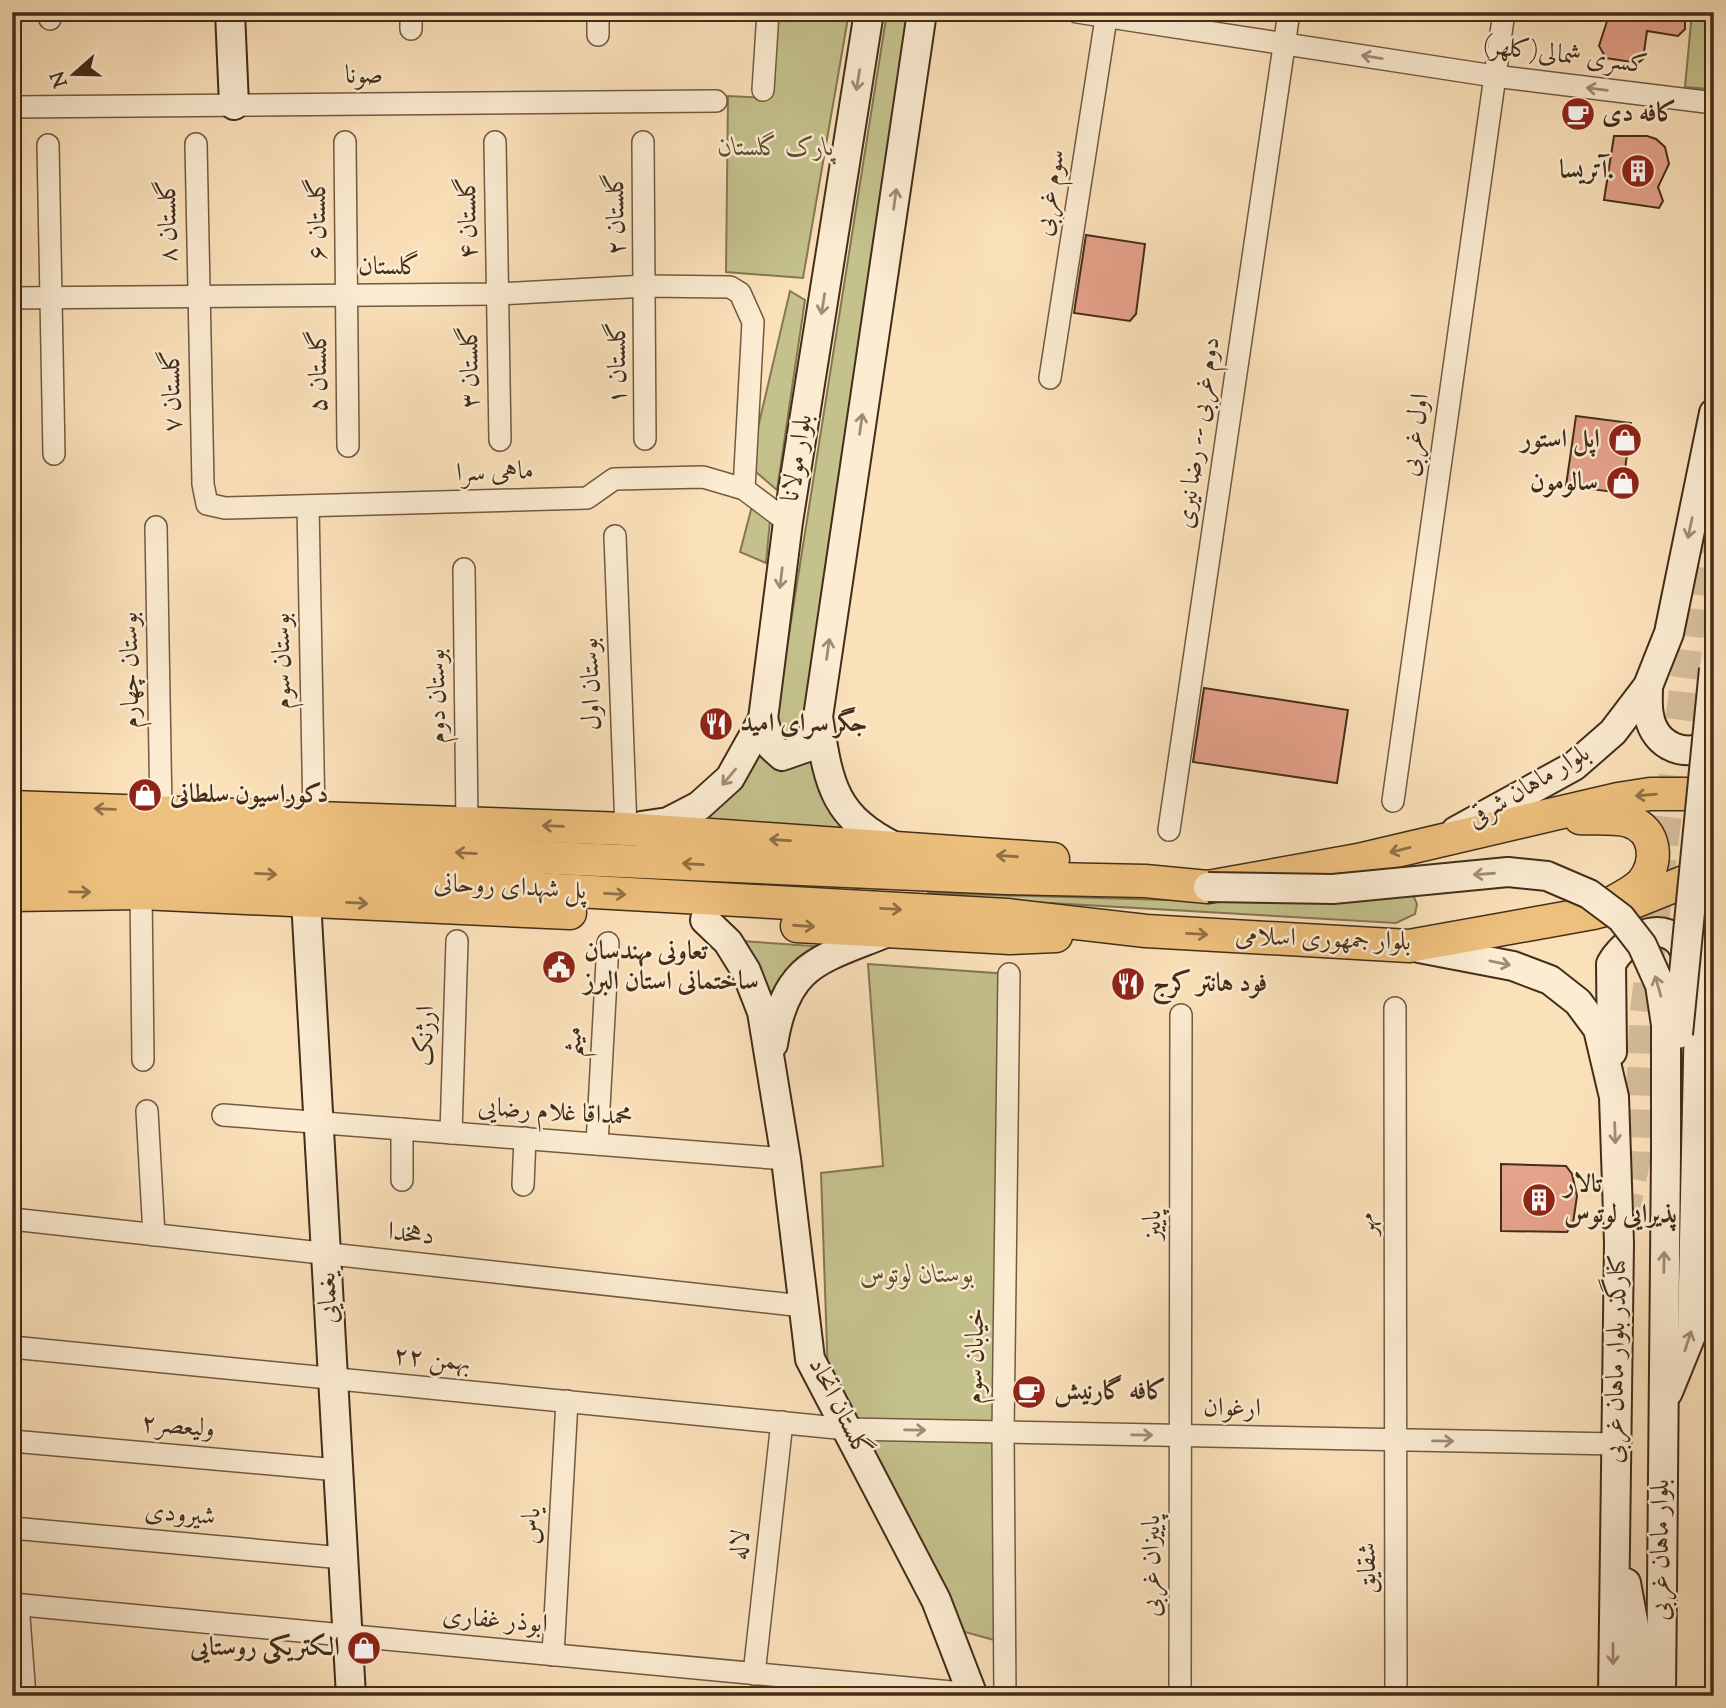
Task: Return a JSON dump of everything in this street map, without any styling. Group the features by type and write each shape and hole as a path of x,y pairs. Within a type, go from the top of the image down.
{"main road":[{"path":"230,12 234,105"},
{"name":"بلوار مولانا","path":"625,829 668,822 699,806 730,778 763,719 788,523 869,12"},
{"path":"763,719 771,746 782,756 808,747 818,717 922,12"},
{"name":"بلوار ماهان شرقی","path":"1439,840 1574,766 1613,732 1648,686 1669,633 1714,413"},
{"path":"1666,1152 1714,669"},
{"path":"1648,686 1649,716 1654,732 1665,744 1681,750 1695,750 1714,741"},
{"path":"818,717 825,765 841,805 850,818 870,835 900,849"},
{"name":"بلوار جمهوری اسلامی","path":"1006,878 1145,881 1208,887 1358,860 1639,796 1714,794"},
{"path":"12,807 625,829 1091,862 1145,881"},
{"path":"1714,808 1706,818 1705,830 1714,843"},
{"path":"1541,817 1629,821 1646,830 1654,846 1652,866 1642,882 1630,893 1547,923"},
{"name":"پل شهدای روحانی","path":"12,834 1006,878"},
{"name":"پل شهدای روحانی","path":"12,865 198,870 1007,915"},
{"name":"بلوار جمهوری اسلامی","path":"1007,915 1146,931 1409,946 1547,923 1634,902 1714,870"},
{"path":"1208,887 1332,889 1508,872 1547,876 1589,894 1621,918 1642,945 1660,985 1666,1026 1666,1152"},
{"path":"12,895 141,893 306,900 1010,938 1146,931"},
{"name":"یغمایی","path":"306,900 351,1696"},
{"path":"705,920 728,942 746,971 762,1012 771,1057"},
{"path":"771,1057 778,1010 795,979 821,960 890,931"},
{"name":"بلوار ماهان غربی","path":"1662,1404 1692,1333 1699,1016 1703,967 1714,932"},
{"path":"1614,1097 1610,984 1611,964 1617,952 1628,943 1649,933 1675,937 1683,947 1692,972 1699,1016"},
{"name":"کنارگذر بلوار ماهان غربی","path":"1409,946 1513,966 1550,979 1578,1002 1598,1029 1614,1097 1619,1243 1613,1696"},
{"name":"گلستان اتحاد","path":"771,1057 810,1359 936,1600 973,1695"},
{"name":"بلوار ماهان غربی","path":"1661,1696 1666,1152"},
{"name":"بلوار ماهان غربی","path":"1614,1507 1635,1631 1634,1696"}],"street":[{"path":"598,12 598,35"},
{"path":"764,90 768,12"},
{"name":"کسری شمالی(کلهر)","path":"1077,12 1494,76 1714,103"},
{"name":"دوم غربی -- رضا نیری","path":"1169,830 1289,12"},
{"name":"اول غربی","path":"1393,801 1503,12"},
{"name":"سوم غربی","path":"1050,378 1107,15"},
{"name":"صونا","path":"12,107 716,101"},
{"name":"گلستان ۶","path":"345,142 346,295"},
{"name":"گلستان ۴","path":"495,142 498,294"},
{"name":"گلستان ۲","path":"643,142 646,286"},
{"name":"گلستان ۸","path":"196,144 199,296"},
{"path":"48,145 54,454"},
{"name":"گلستان","path":"12,298 498,294 646,286 730,287 740,292 751,314 744,489"},
{"name":"گلستان ۱","path":"645,439 646,286"},
{"name":"گلستان ۳","path":"498,294 500,440"},
{"name":"گلستان ۵","path":"346,295 348,446"},
{"name":"گلستان ۷","path":"199,296 202,484"},
{"name":"ماهی سرا","path":"202,484 207,505 215,508 587,498 614,479 622,477 703,477 744,489 788,523"},
{"name":"بوستان سوم","path":"309,506 314,816"},
{"name":"بوستان چهارم","path":"156,527 161,811"},
{"name":"بوستان اول","path":"615,536 625,829"},
{"name":"بوستان دوم","path":"464,569 467,822"},
{"path":"141,893 143,1060"},
{"name":"ارژنک","path":"451,1133 457,941"},
{"name":"میثم","path":"597,1144 608,943"},
{"name":"خیابان سوم","path":"1005,1696 1003,1432 1009,974"},
{"name":"مهر","path":"1395,1008 1395,1440"},
{"name":"پاییز","path":"1180,1436 1181,1015"},
{"path":"147,1111 154,1235"},
{"name":"محمداقا غلام رضایی","path":"223,1115 786,1159"},
{"path":"402,1129 402,1180"},
{"path":"523,1185 525,1138"},
{"name":"دهخدا","path":"12,1219 803,1306"},
{"name":"۲۲ بهمن","path":"12,1347 847,1429"},
{"name":"یاس","path":"553,1655 567,1401"},
{"name":"لاله","path":"754,1674 782,1422"},
{"name":"ارغوان","path":"847,1429 1616,1444"},
{"name":"پاییزان غربی","path":"1180,1436 1180,1696"},
{"name":"شقایق","path":"1395,1440 1396,1696"},
{"name":"ولیعصر۲","path":"12,1441 338,1470"},
{"name":"شیرودی","path":"12,1528 343,1558"},
{"path":"15,1604 25,1696"},
{"name":"ابوذر غفاری","path":"15,1604 973,1695"}],"green space":[{"name":"پارک گلستان","path":"778,12 849,12 803,278 726,272 728,96 770,98"},
{"path":"887,12 912,12 806,709 799,735 786,741 775,729 781,685"},
{"path":"1692,12 1714,12 1708,89 1685,87"},
{"path":"790,291 805,300 777,490 749,466"},
{"path":"753,502 770,520 766,563 740,552"},
{"path":"761,749 786,766 815,759 854,839 685,827"},
{"path":"928,893 1231,902 1413,895 1417,904 1415,914 1396,923 927,896"},
{"path":"741,941 827,947 771,1006"},
{"name":"بوستان لوتوس","path":"868,964 1009,974 1012,1645 961,1631 828,1377 821,1173 883,1166"}],"building":[{"path":"1610,12 1685,12 1685,29 1678,36 1647,31 1643,59 1638,63 1606,58 1599,46"},
{"name":"آتریسا.","path":"1614,136 1647,136 1656,139 1665,147 1669,164 1658,187 1663,201 1659,208 1604,200"},
{"path":"1086,235 1145,244 1136,314 1130,321 1074,313"},
{"path":"1576,416 1631,423 1622,493 1566,486"},
{"path":"1204,688 1348,710 1337,783 1193,762"},
{"name":"تالار پذیرایی لوتوس","path":"1501,1164 1566,1166 1572,1174 1577,1196 1573,1223 1567,1232 1501,1231"}],"tunnel":[{"path":"1624,1220 1638,1152 1643,1020 1706,500"}],"place":[{"name":"کافه دی","path":"1578,114"},
{"name":"آتریسا.","path":"1638,171"},
{"name":"اپل استور","path":"1625,440"},
{"name":"سالومون","path":"1623,483"},
{"name":"جگر سرای امید","path":"716,724"},
{"name":"دکوراسیون سلطانی","path":"145,795"},
{"name":"تعاونی مهندسان ساختمانی استان البرز","path":"559,967"},
{"name":"فود هانتر کرج","path":"1128,984"},
{"name":"تالار پذیرایی لوتوس","path":"1539,1200"},
{"name":"کافه گارنیش","path":"1029,1392"},
{"name":"الکتریکی روستایی","path":"364,1648"}]}
